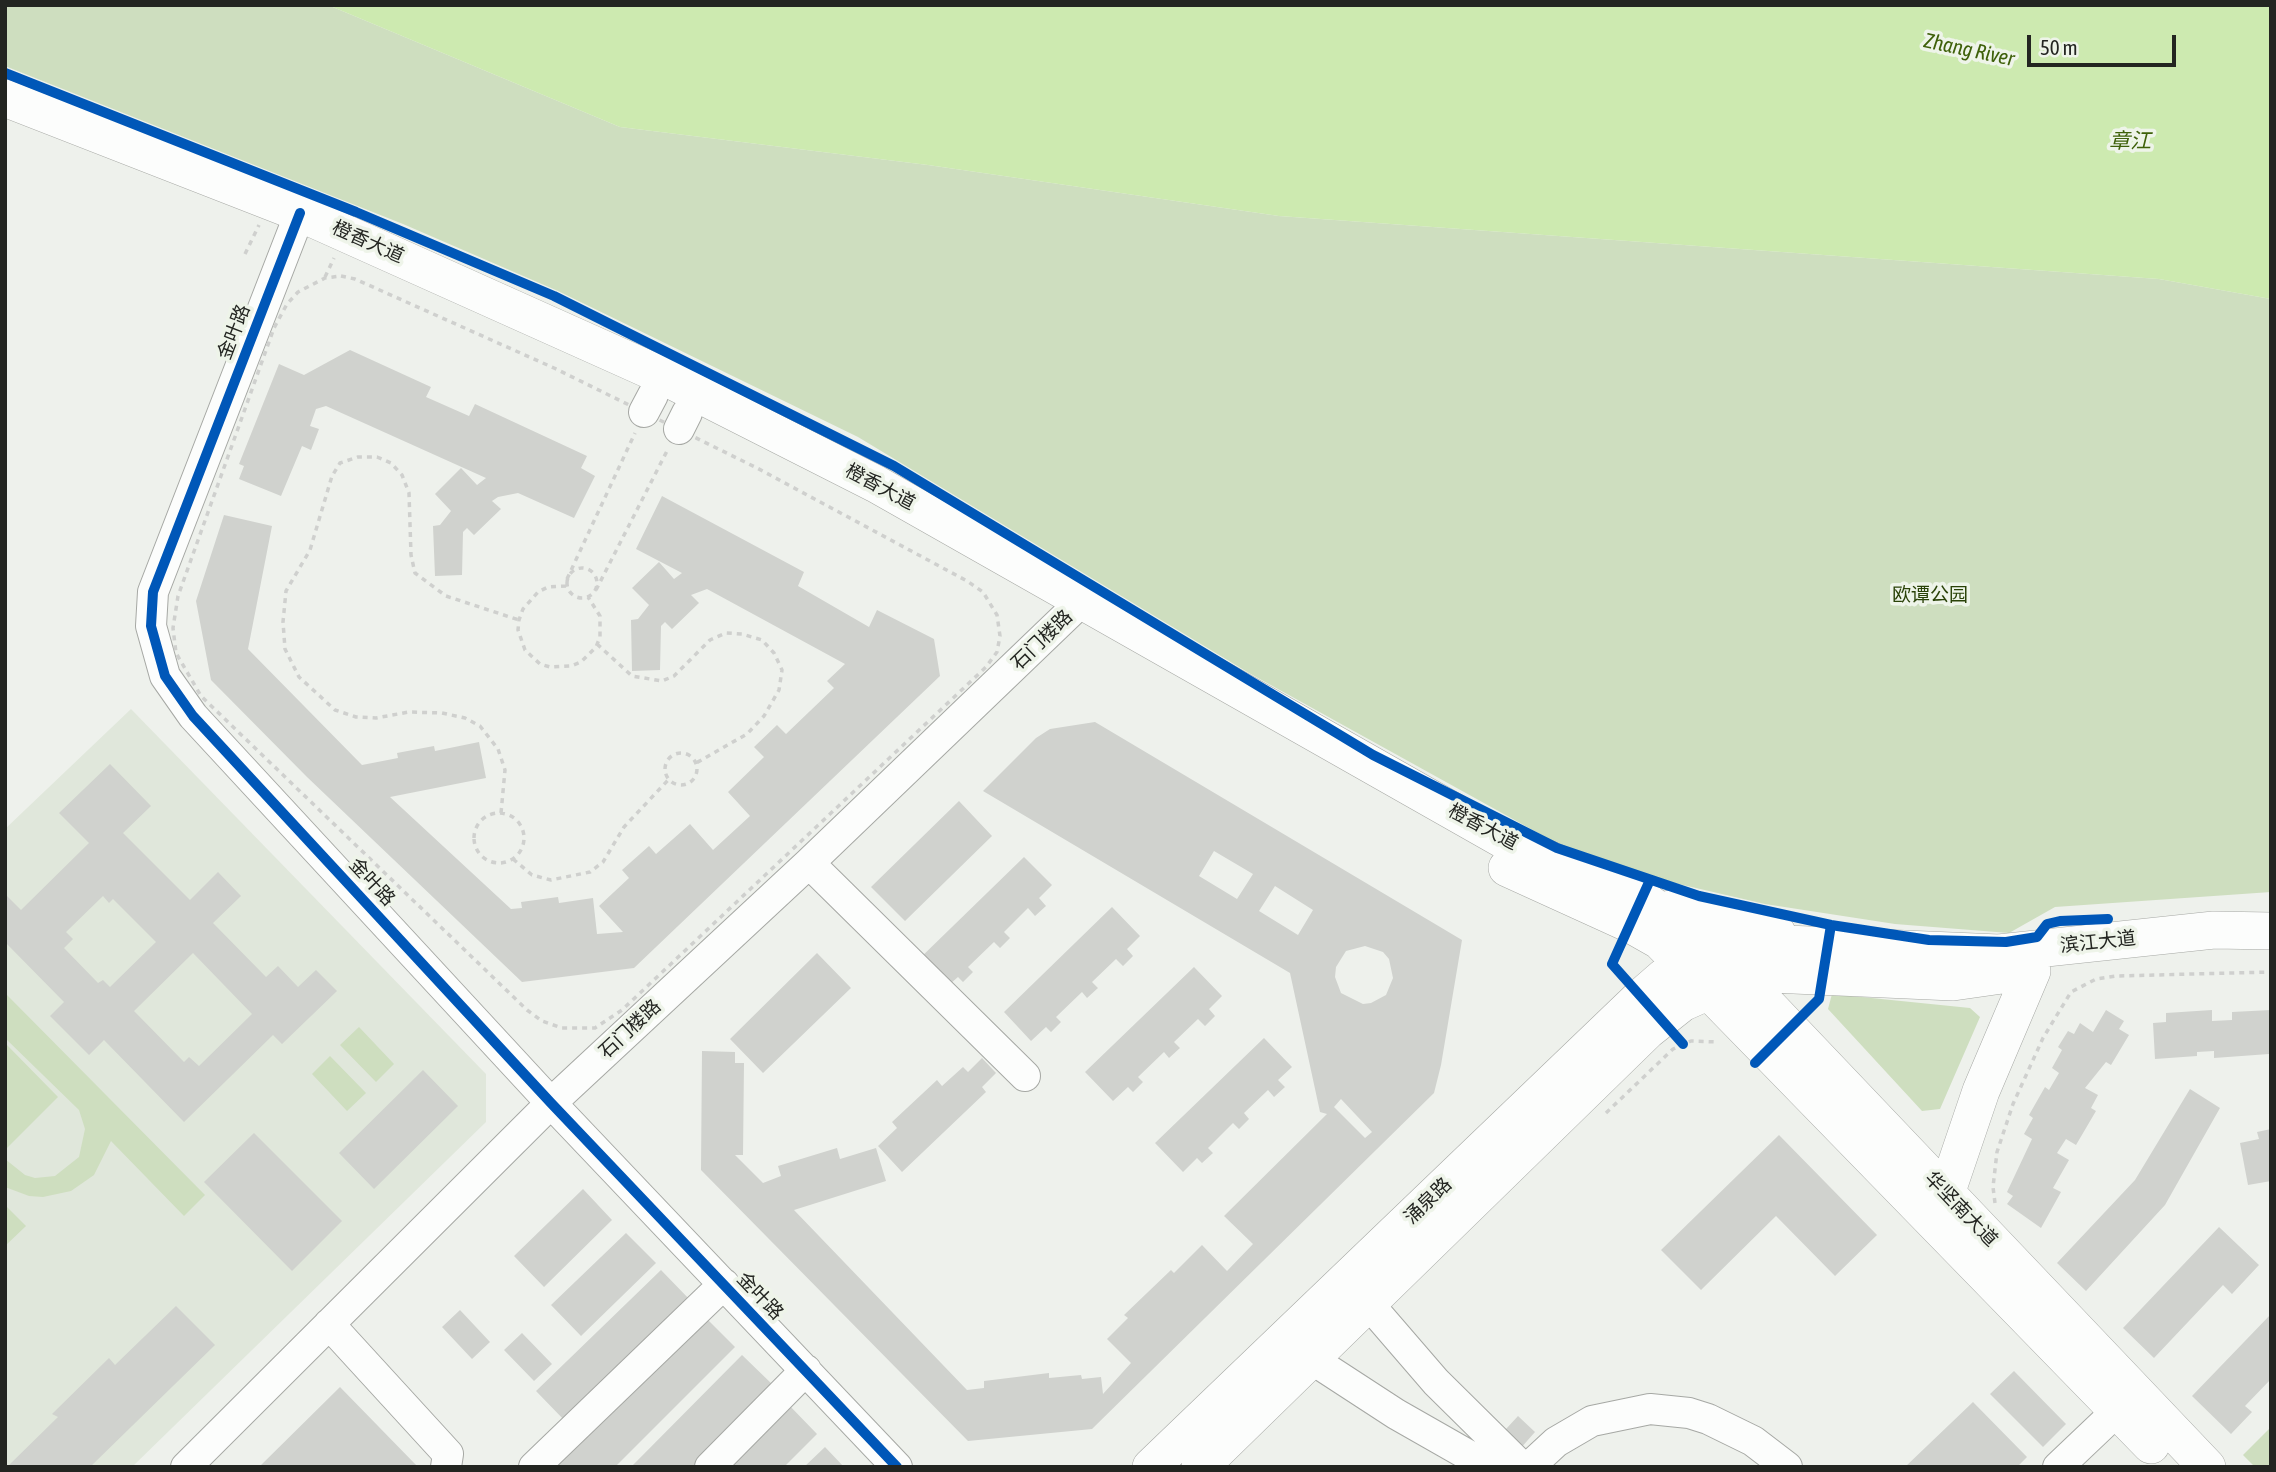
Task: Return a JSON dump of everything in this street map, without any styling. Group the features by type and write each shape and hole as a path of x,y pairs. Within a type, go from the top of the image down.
{"main road":[{"name":"橙香大道","path":"5,98 295,224 662,374 876,484 1074,609 1492,861 1615,918 1660,941 1704,969"},
{"name":"橙香大道","path":"5,119 295,224 683,421 865,500 1502,839 1650,904 1695,933 1704,969"},
{"path":"1650,904 1756,929 1875,948"},
{"path":"1615,918 1631,936 1639,959 1634,996 1620,1017"},
{"name":"滨江大道","path":"1704,969 1750,944 1999,953 2214,930 2271,931"},
{"name":"滨江大道","path":"1745,981 1771,974 1801,974 1953,982 2209,950 2271,949"},
{"name":"涌泉路","path":"1200,1467 1661,1018 1682,1003 1704,969"},
{"name":"涌泉路","path":"1151,1467 1664,977 1704,969 1745,981"},
{"name":"华坚南大道","path":"1704,969 2173,1467"},
{"path":"1946,1194 1981,1091 2032,971"},
{"name":"华坚南大道","path":"1745,981 2207,1467"}],"street":[{"name":"金叶路","path":"295,224 153,592 151,626 158,660 172,690 187,710 551,1103 806,1370 892,1465"},
{"name":"石门楼路","path":"186,1467 551,1103 809,863 1074,609"},
{"path":"809,863 1025,1076"},
{"path":"534,1467 724,1284"},
{"path":"1367,1302 1436,1382 1522,1467"},
{"path":"329,1324 448,1454 446,1467"},
{"path":"1310,1358 1396,1413 1489,1467"},
{"path":"710,1467 806,1370"},
{"path":"1529,1467 1556,1442 1583,1425 1611,1415 1650,1409 1682,1412 1708,1419 1753,1441 1787,1467"},
{"path":"2058,1467 2118,1410"}],"path":[{"path":"341,276 355,279 649,403 967,581 983,592 997,615 1000,636 997,652 986,667 622,1010 595,1028 562,1028 542,1021 527,1010 201,695 176,653 173,628 178,596 274,328 287,304 312,283 341,276"},
{"path":"649,403 567,579 566,586 573,597 588,597 596,590 683,421"},
{"path":"501,813 505,770 498,750 480,726 465,718 442,713 409,712 376,718 356,717 335,710 299,677 285,649 286,591 310,550 329,485 340,463 358,457 377,457 391,463 402,475 409,493 411,555 415,573 446,596 519,620"},
{"path":"567,579 570,573 585,568 596,577 596,590"},
{"path":"566,586 548,587 537,592 529,599 519,620 518,630 525,650 532,658 550,667 571,666 581,662 597,644 600,616 588,597"},
{"path":"597,644 632,676 662,681 674,676 709,640 726,633 762,640 774,653 782,670 779,690 764,716 747,734 696,763"},
{"path":"674,754 687,754 696,763 697,770 691,781 679,785 669,779 666,765 674,754"},
{"path":"513,859 532,875 551,880 590,872 603,862 624,827 669,779"},
{"path":"501,813 510,816 522,829 523,845 513,859 491,862 475,846 477,827 483,819 501,813"},
{"path":"1995,1208 1993,1187 1997,1152 2013,1104 2043,1038 2071,992 2096,979 2116,976 2271,972"},
{"path":"1600,1119 1674,1049 1691,1041 1722,1043"}],"shaded area":[{"path":"131,709 486,1074 486,1122 132,1467 5,1467 5,829"}],"green space":[{"name":"欧谭公园","path":"5,5 328,5 620,127 928,165 1279,216 2159,279 2271,299 2271,892 2055,907 2009,933 1895,924 1765,904 1670,882 1558,844 1249,673 858,437 558,291 403,224 5,66"},
{"path":"5,993 205,1195 184,1216 111,1141 94,1175 71,1191 43,1197 29,1196 5,1187 5,1159 25,1175 35,1178 55,1176 79,1157 85,1129 79,1110 5,1038"},
{"path":"1832,994 1970,1008 1980,1017 1940,1109 1922,1111 1828,1009"},
{"path":"359,1027 394,1064 376,1082 340,1045"},
{"path":"5,1043 58,1097 5,1150"},
{"path":"330,1056 366,1093 347,1111 312,1074"},
{"path":"5,1205 26,1226 5,1246"},
{"path":"2271,1427 2271,1467 2255,1467 2243,1455"}],"water":[{"name":"章江","path":"328,5 2271,5 2271,299 2159,279 1279,216 928,165 620,127"}],"building":[{"path":"350,350 431,387 426,397 469,416 475,404 587,456 581,468 595,476 574,518 518,493 498,497 492,501 501,509 474,535 467,528 463,532 462,575 435,576 433,526 440,525 451,511 435,494 461,468 477,485 486,478 326,406 316,409 310,426 319,429 311,450 302,446 281,496 239,479 244,466 239,464 279,364 304,375"},
{"path":"662,496 804,572 798,586 869,627 877,610 934,639 940,676 634,968 522,982 307,777 211,680 196,601 224,515 272,526 248,649 362,765 398,758 397,753 434,746 435,751 479,742 486,778 390,797 511,909 522,908 521,902 558,897 559,903 593,898 597,934 623,932 599,906 629,878 622,870 649,846 656,854 690,824 713,850 750,816 728,792 764,757 754,747 777,725 786,734 834,688 827,681 845,664 707,589 691,595 699,603 672,629 665,622 661,626 660,670 632,671 631,620 638,619 649,605 632,588 659,562 674,579 682,573 636,549"},
{"path":"1095,722 1462,940 1434,1093 1092,1429 968,1441 701,1170 702,1051 735,1052 735,1063 744,1063 743,1155 735,1155 763,1183 781,1176 778,1166 837,1148 840,1159 876,1148 886,1181 794,1210 967,1390 984,1388 984,1381 1049,1373 1049,1378 1081,1375 1082,1379 1101,1377 1103,1394 1131,1363 1107,1339 1128,1318 1124,1315 1171,1270 1174,1273 1202,1245 1227,1271 1253,1244 1224,1216 1327,1114 1320,1112 1290,973 983,791 1036,738 1050,729","holes":["1214,851 1253,874 1237,899 1199,876","1275,886 1313,910 1298,935 1259,911","1365,946 1383,952 1389,959 1393,978 1386,995 1363,1004 1341,993 1335,977 1336,967 1346,951","1341,1099 1372,1132 1365,1138 1334,1107"]},
{"path":"110,764 151,806 123,833 190,900 218,872 241,896 213,923 266,977 278,966 298,987 316,970 337,991 282,1044 273,1035 184,1122 104,1040 89,1055 50,1016 64,1002 5,942 5,894 21,910 89,843 59,813","holes":["103,896 109,903 113,899 156,942 110,987 103,980 98,983 64,948 73,939 66,932","193,953 252,1014 199,1066 189,1057 184,1062 134,1011"]},
{"path":"959,801 992,836 905,921 871,887"},
{"path":"1024,857 1052,885 1039,898 1046,906 1035,916 1028,908 1004,932 1010,938 1000,948 994,942 968,967 973,972 963,982 958,977 943,990 916,962"},
{"path":"1112,907 1140,936 1127,949 1133,956 1123,966 1116,959 1092,982 1098,988 1087,998 1082,992 1056,1017 1061,1022 1051,1032 1046,1027 1031,1041 1004,1012"},
{"path":"817,953 851,988 763,1073 730,1039"},
{"path":"1194,967 1222,996 1209,1009 1215,1016 1205,1026 1198,1019 1174,1042 1180,1048 1169,1058 1164,1052 1138,1077 1143,1082 1133,1092 1128,1087 1113,1101 1085,1072"},
{"path":"2106,1010 2124,1021 2119,1029 2129,1035 2111,1065 2106,1062 2085,1088 2098,1095 2091,1108 2096,1111 2076,1145 2066,1139 2057,1153 2069,1160 2053,1188 2061,1192 2041,1228 2007,1204 2013,1196 2007,1192 2032,1139 2024,1134 2033,1118 2029,1115 2045,1087 2049,1090 2059,1073 2052,1068 2062,1050 2058,1047 2068,1031 2074,1034 2080,1023 2093,1032"},
{"path":"2212,1010 2212,1021 2232,1020 2232,1012 2271,1010 2269,1054 2214,1058 2214,1051 2197,1052 2197,1056 2155,1059 2153,1023 2166,1022 2166,1013"},
{"path":"1264,1038 1292,1067 1278,1080 1285,1087 1274,1097 1268,1090 1244,1113 1249,1119 1239,1129 1233,1123 1208,1148 1213,1153 1202,1163 1197,1158 1183,1172 1155,1143"},
{"path":"982,1058 996,1073 982,1087 986,1092 902,1172 878,1146 897,1128 892,1122 937,1080 942,1086 963,1067 968,1072"},
{"path":"423,1070 458,1106 374,1189 339,1153"},
{"path":"2190,1089 2220,1108 2165,1205 2086,1291 2057,1263 2135,1180"},
{"path":"2271,1129 2271,1181 2248,1185 2240,1143 2259,1139 2257,1132"},
{"path":"254,1133 342,1221 292,1271 204,1182"},
{"path":"1779,1135 1877,1235 1835,1276 1776,1216 1701,1290 1661,1250"},
{"path":"583,1189 612,1220 544,1287 514,1256"},
{"path":"2219,1227 2259,1265 2232,1294 2223,1285 2154,1358 2123,1328"},
{"path":"626,1233 656,1263 581,1336 551,1305"},
{"path":"661,1270 691,1301 566,1422 536,1391"},
{"path":"176,1306 215,1345 90,1467 7,1467 58,1417 52,1414 109,1358 115,1365"},
{"path":"460,1310 490,1342 472,1359 442,1327"},
{"path":"2271,1314 2271,1379 2245,1406 2252,1412 2231,1434 2192,1396"},
{"path":"704,1316 735,1347 615,1467 554,1467"},
{"path":"522,1333 552,1364 534,1381 504,1350"},
{"path":"742,1355 773,1385 692,1467 631,1467"},
{"path":"2014,1371 2066,1424 2043,1447 1990,1394"},
{"path":"340,1387 418,1467 259,1467"},
{"path":"1973,1402 2027,1457 2017,1467 1905,1467"},
{"path":"787,1403 817,1434 784,1467 723,1467"},
{"path":"1518,1416 1535,1432 1504,1467 1471,1467"},
{"path":"825,1447 844,1467 804,1467"}],"cycle path":[{"path":"5,73 356,212 554,296 894,466 1373,755 1557,848 1699,896 1831,925 1929,940 2006,942 2037,937 2047,924 2060,921 2108,919"},
{"path":"300,213 153,592 151,626 165,676 193,716 551,1103 897,1467"},
{"path":"1650,880 1612,964 1683,1044"},
{"path":"1755,1063 1819,999 1831,925"}],"water label":[{"name":"Zhang River","path":"1969,50"}]}
